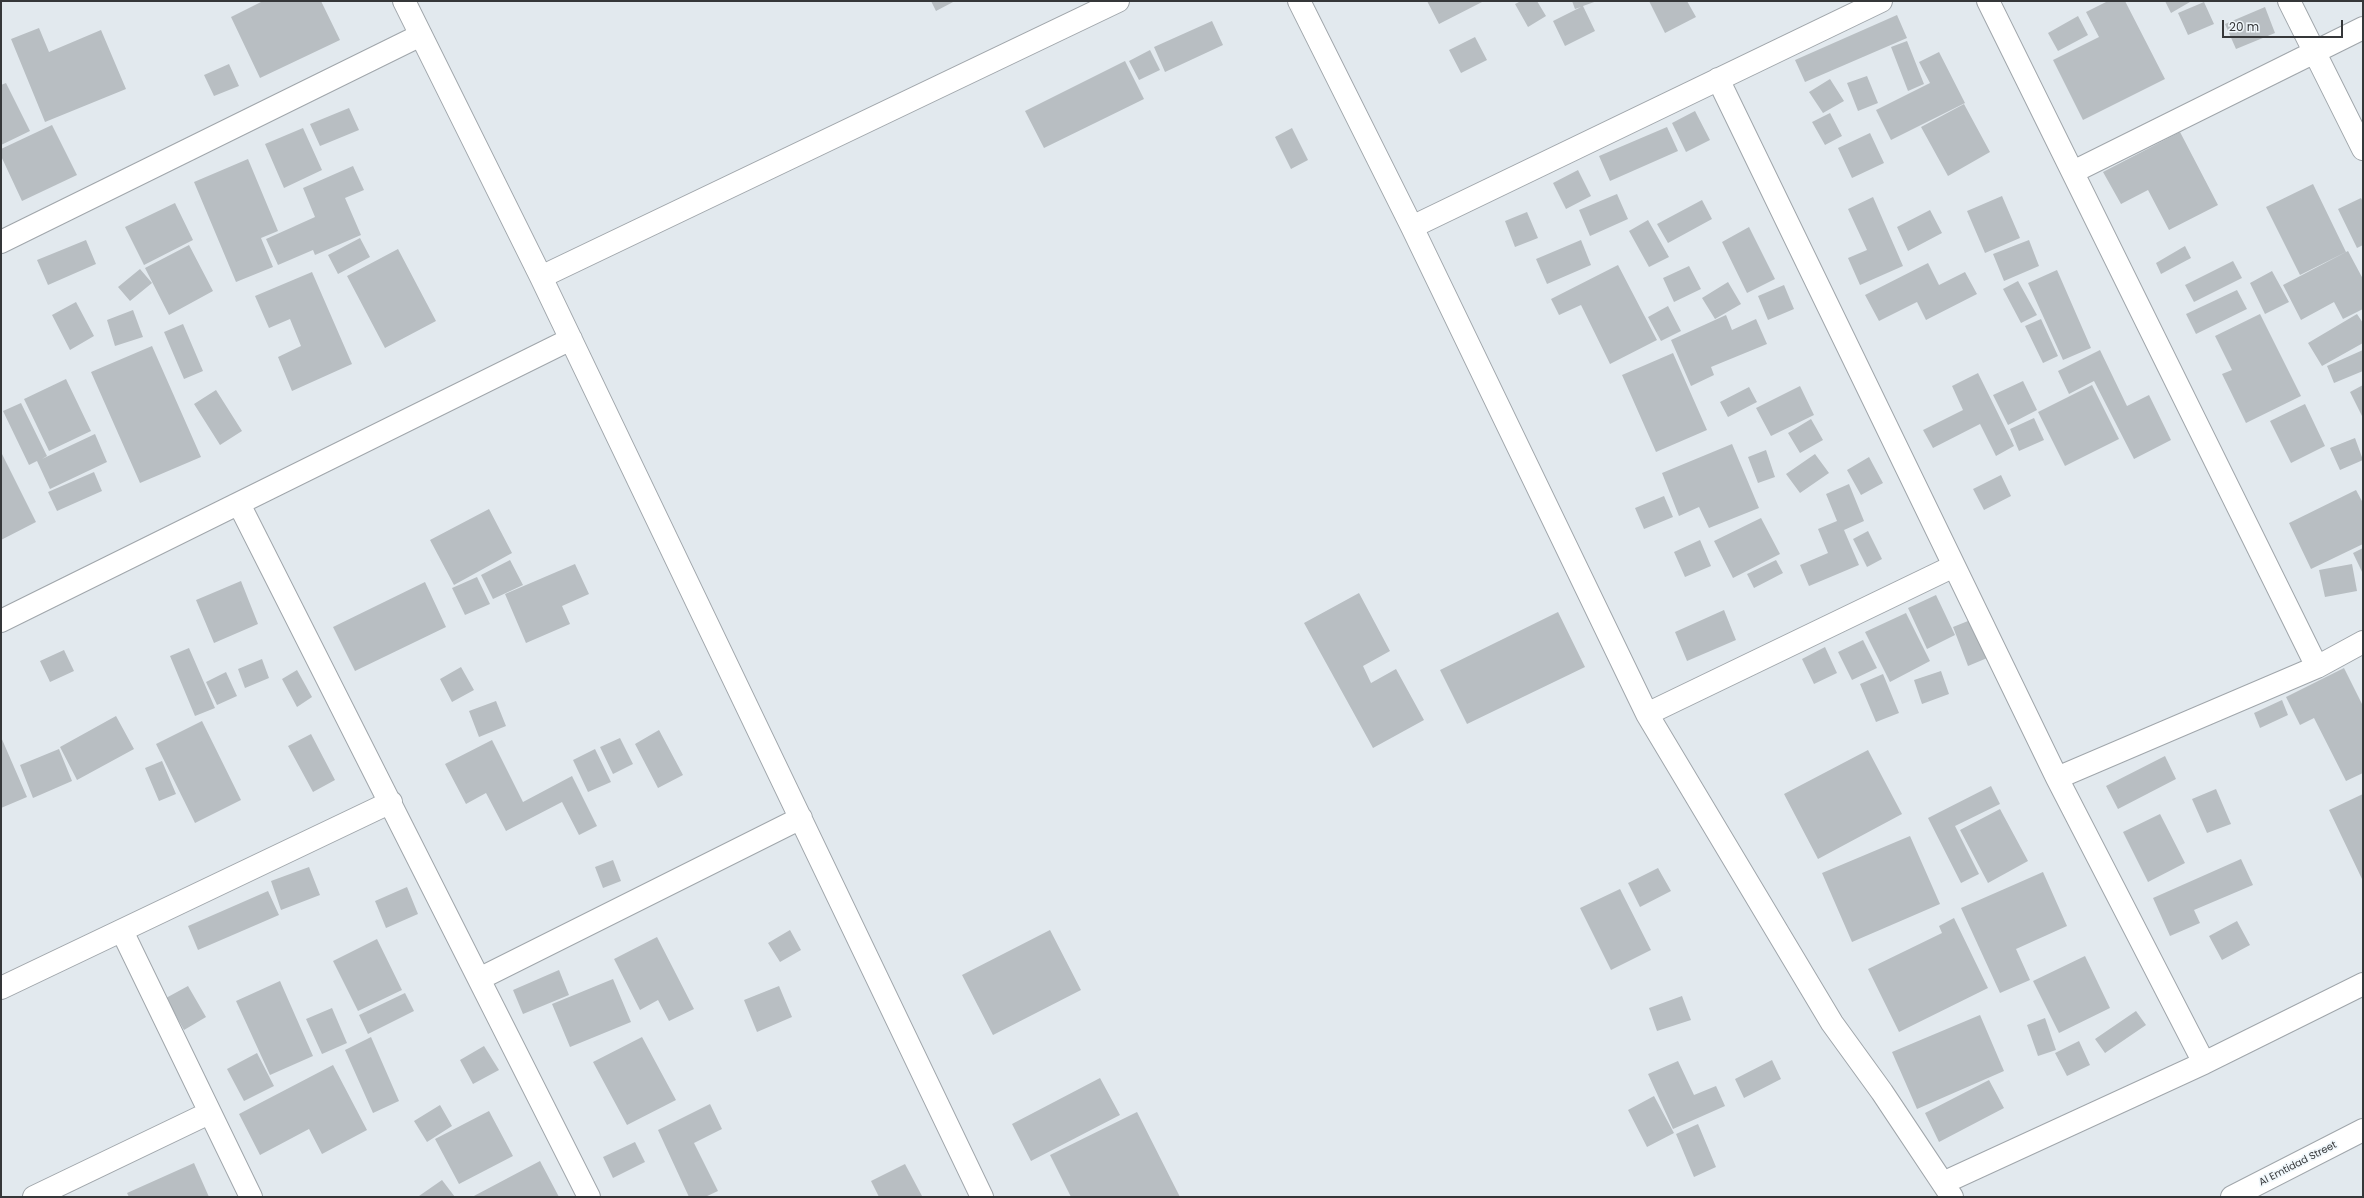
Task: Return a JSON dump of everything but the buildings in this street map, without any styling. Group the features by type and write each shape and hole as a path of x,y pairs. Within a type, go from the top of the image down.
{"street":[{"path":"404,1 571,339 982,1197"},
{"path":"541,277 1118,1"},
{"path":"1299,1 1412,227 1647,714 1832,1023 1882,1092 1947,1190 2363,984"},
{"path":"1412,227 1881,1"},
{"path":"1988,1 2317,667"},
{"path":"2289,1 2363,149"},
{"path":"2073,172 2363,28"},
{"path":"1,242 421,35"},
{"path":"1718,80 2057,778 2204,1063"},
{"path":"1,621 571,339"},
{"path":"239,504 391,802 589,1197"},
{"path":"1647,714 1954,566"},
{"path":"2057,778 2317,667 2363,642"},
{"path":"1,988 391,802"},
{"path":"479,978 801,818"},
{"path":"122,931 251,1197"},
{"path":"34,1197 209,1113"},
{"name":"Al Emtidad Street","path":"2232,1197 2363,1130"}]}
